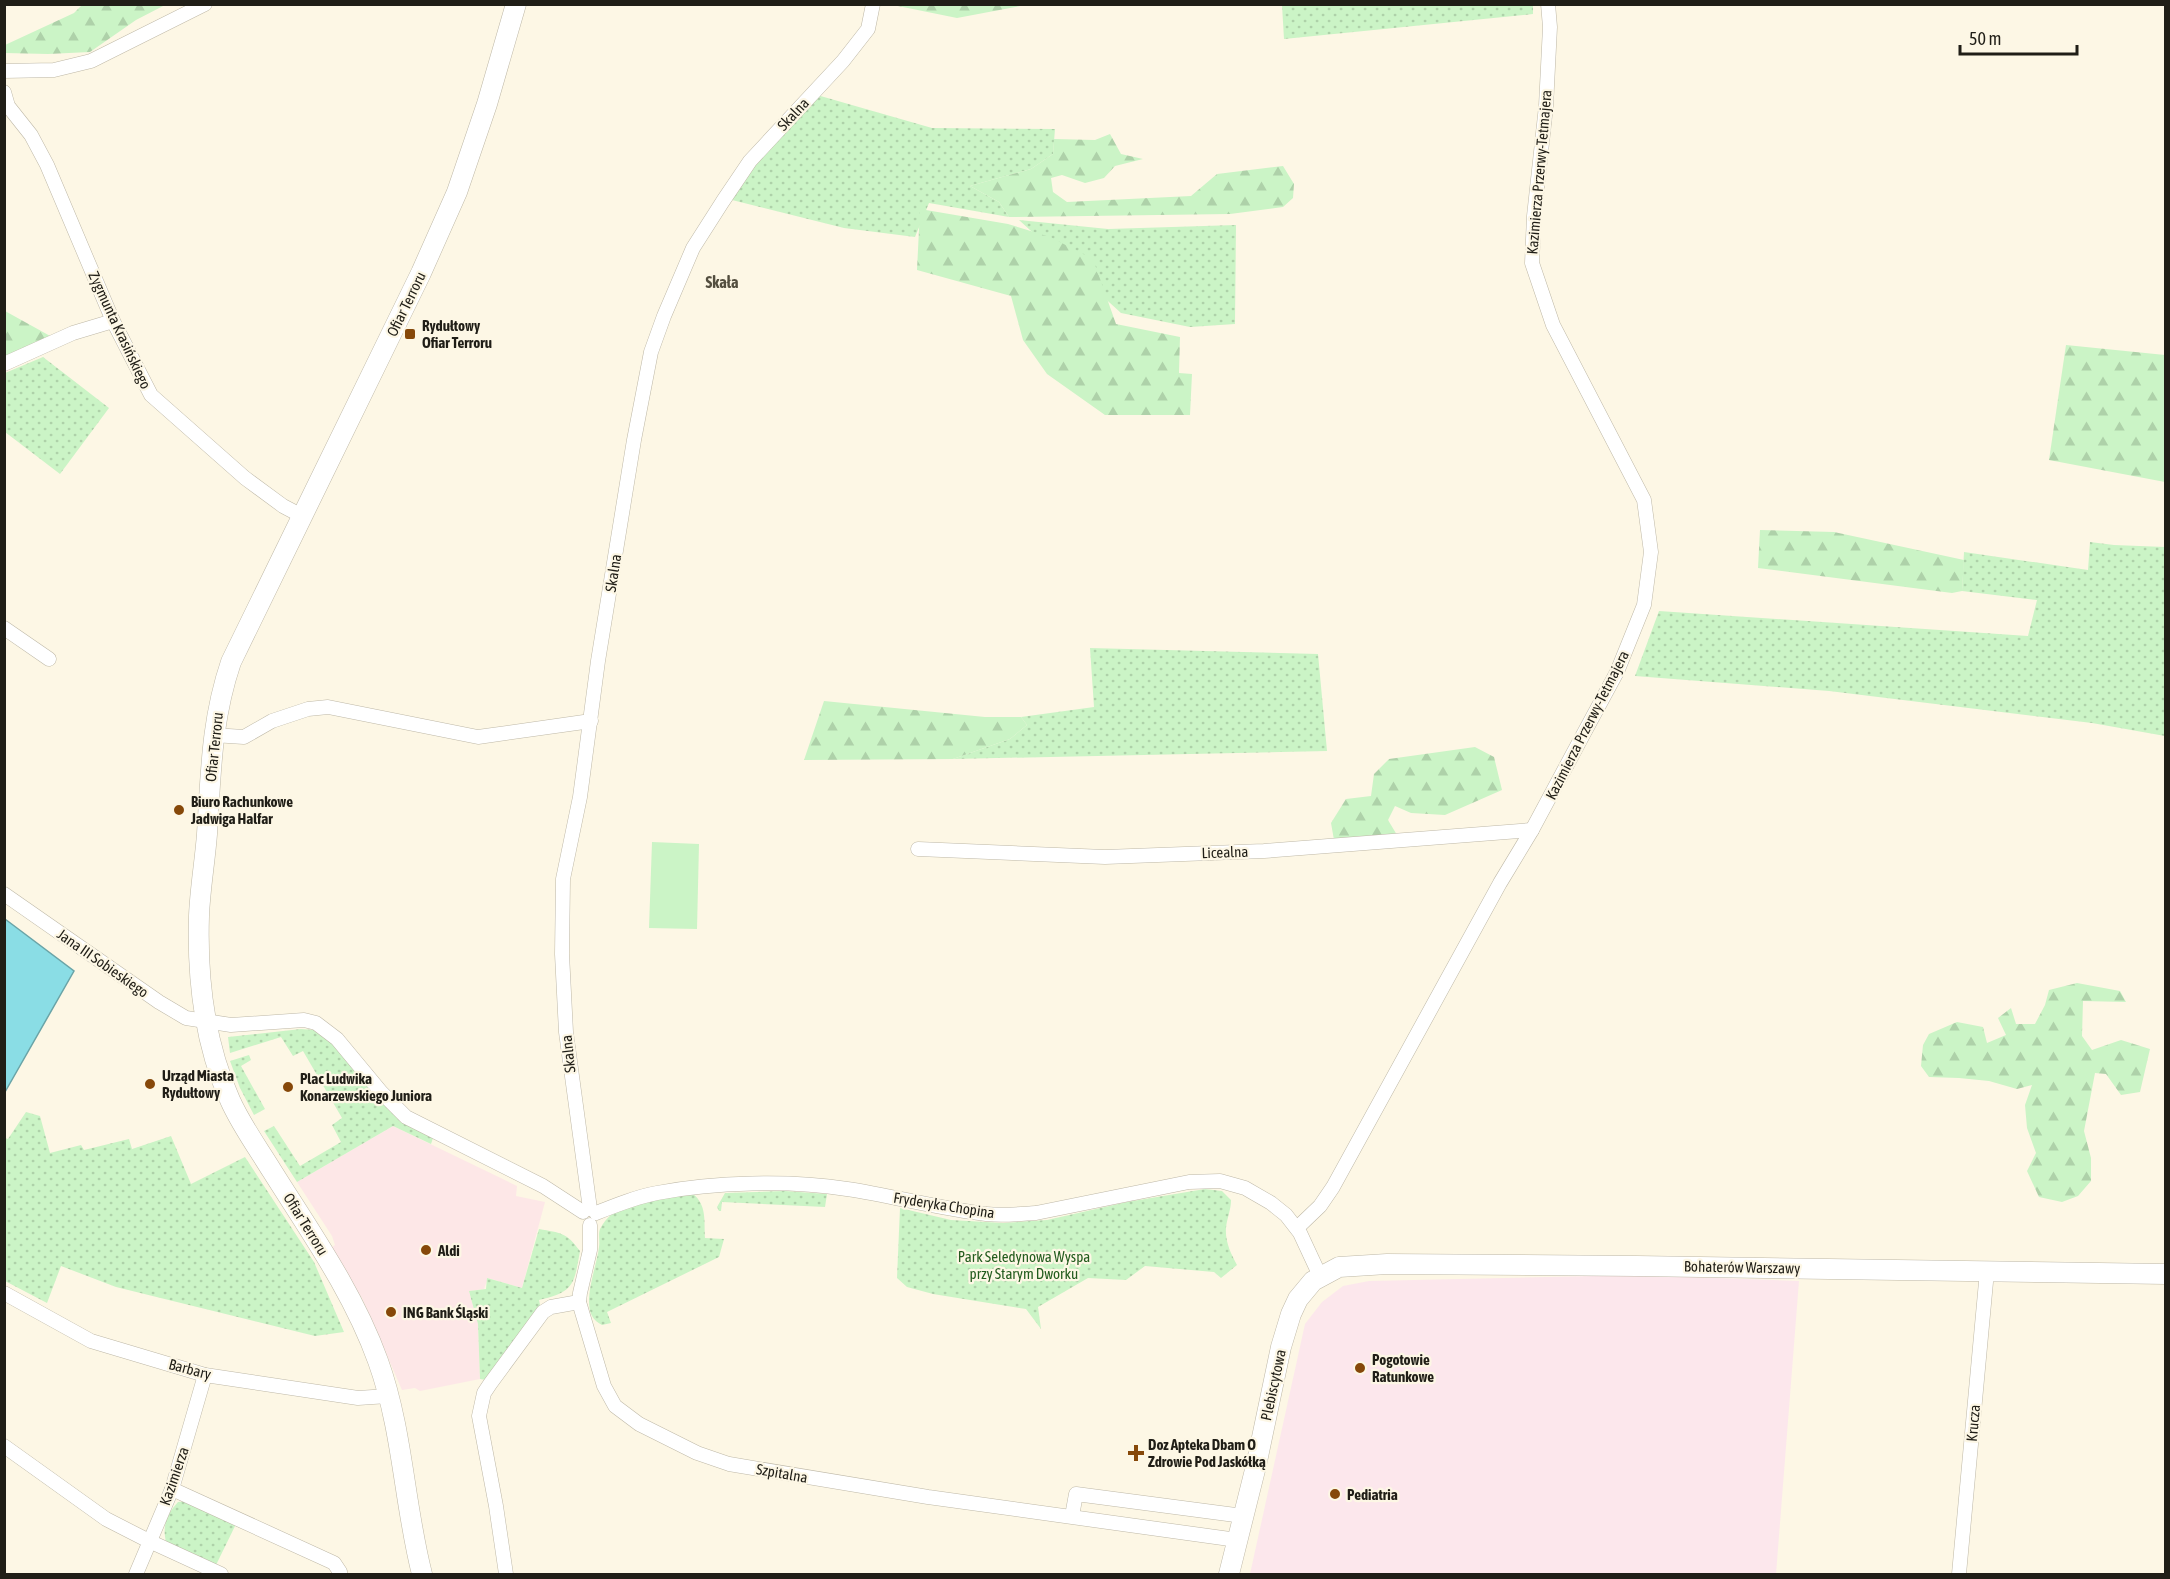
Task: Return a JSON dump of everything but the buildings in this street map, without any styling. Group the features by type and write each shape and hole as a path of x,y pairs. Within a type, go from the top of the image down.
{"street":[{"path":"4,72 54,70 92,61 205,4"},
{"name":"Ofiar Terroru","path":"422,1575 388,1396 378,1361 353,1302 245,1129 231,1102 210,1044 200,977 199,914 206,851 213,735 221,691 231,662 422,273 457,192 487,104 516,4"},
{"name":"Skalna","path":"590,1215 568,1059 562,954 563,879 580,797 598,661 634,440 651,352 693,248 750,161 843,61 868,29 873,4"},
{"name":"Kazimierza Przerwy-Tetmajera","path":"1297,1227 1320,1206 1333,1187 1500,882 1532,830 1617,672 1644,605 1651,552 1644,500 1553,325 1532,263 1534,216 1546,106 1550,27 1548,4"},
{"name":"Zygmunta Krasińskiego","path":"4,92 8,106 31,135 47,165 113,321 151,394 245,477 284,506 302,516"},
{"path":"4,364 73,333 113,321"},
{"path":"4,628 49,659"},
{"path":"213,735 244,737 272,721 308,709 328,707 478,737 591,721"},
{"name":"Licealna","path":"918,849 1105,857 1264,851 1532,830"},
{"name":"Jana III Sobieskiego","path":"4,894 177,1014 206,1023"},
{"path":"206,1023 231,1025 304,1020 316,1023 337,1039 381,1092 406,1117 543,1186 590,1215"},
{"name":"Fryderyka Chopina","path":"590,1215 656,1193 701,1187 786,1183 846,1188 986,1214 1011,1215 1036,1213 1189,1182 1220,1180 1245,1188 1286,1215 1297,1227 1320,1276"},
{"name":"Szpitalna","path":"590,1215 590,1250 579,1302 604,1386 615,1406 639,1424 697,1452 729,1464 928,1497 1237,1540"},
{"name":"Bohaterów Warszawy","path":"1320,1276 1339,1267 1388,1264 2166,1274"},
{"name":"Krucza","path":"1959,1575 1987,1271"},
{"name":"Plebiscytowa","path":"1229,1575 1258,1458 1281,1347 1291,1314 1306,1289 1320,1276"},
{"name":"Barbary","path":"4,1293 92,1341 205,1375 358,1398 388,1396"},
{"path":"506,1575 480,1416 482,1402 490,1384 543,1312 551,1307 579,1302"},
{"name":"Kazimierza","path":"136,1575 172,1489 205,1375"},
{"path":"4,1446 106,1519 221,1575"},
{"path":"172,1489 334,1563 340,1572 339,1575"},
{"path":"1072,1516 1076,1494 1243,1516"}],"shaded area":[{"path":"393,1126 517,1186 516,1196 545,1202 522,1288 488,1278 484,1289 469,1291 478,1324 480,1379 420,1391 415,1388 402,1390 362,1298 329,1249 335,1245 332,1236 297,1182"},
{"path":"1636,1275 1799,1281 1776,1574 1250,1574 1305,1324 1322,1302 1343,1286 1369,1281"}],"green space":[{"path":"893,4 1031,4 957,18 893,5"},
{"path":"1282,4 1533,5 1533,14 1284,39"},
{"path":"82,5 165,5 136,20 90,52 5,53 5,45 74,13"},
{"path":"817,95 932,128 1055,129 1053,154 1031,169 970,186 999,202 1009,217 929,203 915,237 844,228 728,199 754,163"},
{"path":"1110,134 1121,154 1143,159 1115,166 1104,178 1085,183 1062,175 1051,178 1053,192 1067,202 1191,196 1217,174 1283,166 1294,184 1293,198 1283,207 1230,214 1009,217 999,202 970,186 1031,169 1053,154 1054,139 1095,140"},
{"path":"920,209 1008,224 1050,237 1093,259 1116,324 1180,337 1179,373 1192,374 1190,415 1105,415 1047,374 1023,340 1011,296 917,270"},
{"path":"1019,220 1108,229 1236,225 1235,324 1190,327 1121,313"},
{"path":"5,311 52,337 5,360"},
{"path":"2066,345 2165,355 2165,482 2049,460"},
{"path":"43,357 109,408 60,474 5,432 5,373"},
{"path":"1760,530 1834,532 1964,560 1962,591 1952,593 1758,568"},
{"path":"2090,542 2165,547 2165,736 2092,723 1829,691 1635,676 1659,611 2028,636 2037,600 1962,591 1964,552 2088,570"},
{"path":"1090,648 1318,654 1327,751 953,759 1010,739 1027,725 1021,717 1094,707"},
{"path":"824,701 985,717 1021,717 1027,725 1010,739 953,759 804,760"},
{"path":"1475,747 1494,757 1502,790 1445,815 1411,813 1395,806 1388,820 1397,835 1334,840 1331,823 1346,799 1371,796 1374,774 1389,759"},
{"path":"652,842 699,844 697,929 649,928"},
{"path":"2077,983 2120,991 2126,1002 2083,1001 2082,1036 2092,1050 2121,1040 2150,1049 2140,1092 2121,1095 2106,1074 2095,1073 2084,1131 2091,1158 2091,1181 2078,1196 2062,1202 2039,1197 2027,1171 2036,1153 2027,1128 2025,1105 2032,1085 2017,1089 1989,1081 1929,1077 1921,1066 1923,1045 1929,1034 1957,1022 1983,1027 1987,1043 2006,1035 1998,1018 2011,1008 2016,1024 2035,1024 2045,1005 2049,990"},
{"path":"301,1029 315,1030 330,1040 388,1109 401,1120 433,1138 431,1144 393,1126 297,1182 264,1131 274,1126 300,1166 341,1142 332,1125 342,1118 303,1051 293,1056 281,1037 230,1053 228,1037"},
{"path":"249,1055 251,1060 241,1066 265,1109 254,1115 240,1088 230,1061"},
{"path":"26,1112 40,1116 50,1153 81,1145 84,1150 129,1139 132,1149 171,1136 191,1184 245,1157 314,1262 344,1332 315,1336 116,1287 61,1266 47,1303 5,1281 5,1138 8,1139"},
{"name":"Park Seledynowa Wyspa przy Starym Dworku","path":"1205,1189 1222,1191 1231,1200 1226,1238 1237,1265 1221,1278 1214,1272 1145,1266 1126,1280 1088,1278 1038,1307 1041,1329 1026,1309 933,1294 907,1287 897,1278 900,1208 951,1220 1003,1223 1047,1220 1127,1202"},
{"path":"785,1191 827,1194 825,1207 722,1202 721,1211 717,1207 725,1193"},
{"path":"693,1194 703,1208 705,1238 724,1239 719,1257 607,1312 611,1323 602,1325 592,1316 589,1301 599,1247 599,1231 604,1223 612,1214 631,1205"},
{"path":"539,1229 562,1234 571,1240 580,1251 574,1279 566,1290 539,1300 540,1305 486,1380 480,1379 478,1324 469,1291 486,1289 487,1278 522,1288"},
{"path":"189,1501 236,1524 216,1565 166,1542 165,1525 168,1515 178,1502"}],"water":[{"path":"5,919 74,971 5,1092"}],"place":[{"name":"Rydułtowy Ofiar Terroru","path":"410,334"},
{"name":"Biuro Rachunkowe Jadwiga Halfar","path":"179,810"},
{"name":"Urząd Miasta Rydułtowy","path":"150,1084"},
{"name":"Plac Ludwika Konarzewskiego Juniora","path":"288,1087"},
{"name":"Aldi","path":"426,1250"},
{"name":"ING Bank Śląski","path":"391,1312"},
{"name":"Pogotowie Ratunkowe","path":"1360,1368"},
{"name":"Doz Apteka Dbam O Zdrowie Pod Jaskółką","path":"1136,1453"},
{"name":"Pediatria","path":"1335,1494"}],"district":[{"name":"Skała","path":"722,282"}]}
